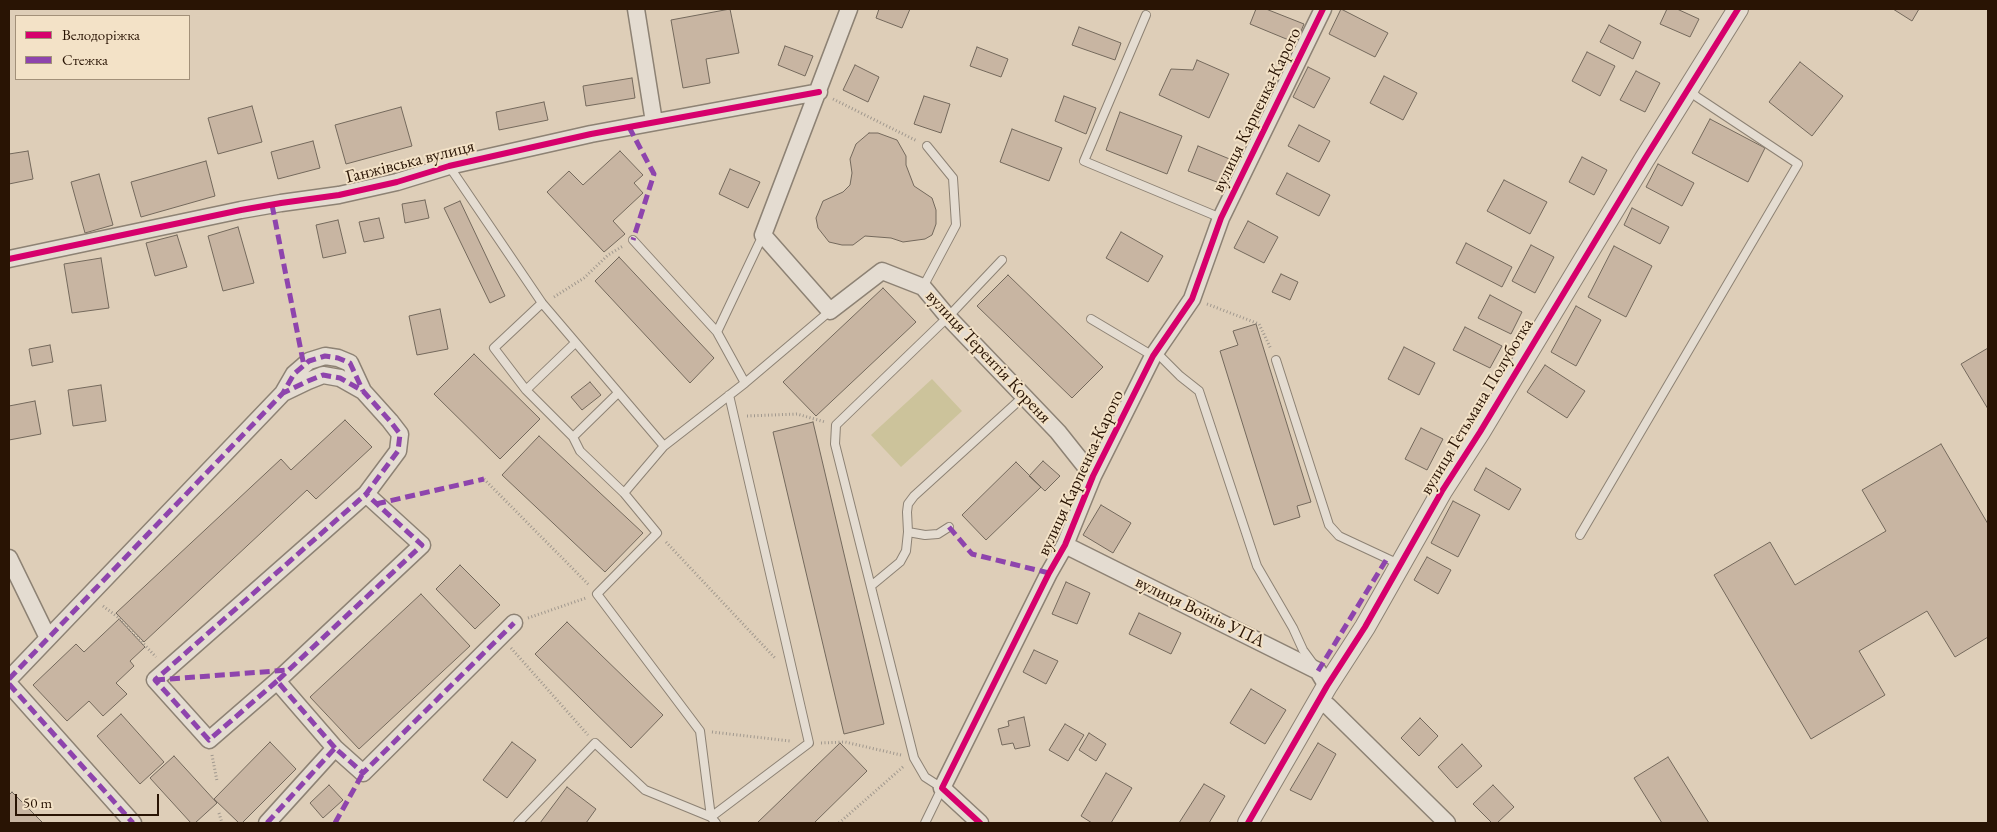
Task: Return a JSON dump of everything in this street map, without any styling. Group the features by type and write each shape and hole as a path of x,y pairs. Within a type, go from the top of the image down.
{"street":[{"path":"636,9 654,122"},
{"path":"830,311 763,236 850,9"},
{"name":"вулиця Карпенка-Карого","path":"942,788 1049,573 1066,545 1093,476 1154,354 1192,299 1221,218 1322,9"},
{"name":"вулиця Гетьмана Полуботка","path":"1248,823 1321,686 1365,627 1442,492 1738,9"},
{"name":"Ганжівська вулиця","path":"9,259 282,203 339,195 397,182 449,166 654,122 819,92"},
{"name":"вулиця Терентія Кореня","path":"830,311 882,271 924,287 948,317 1058,432 1093,476"},
{"path":"9,679 283,393 324,375 340,378 363,392 400,434 398,451 366,494 156,680 209,740 277,681 422,545 366,494"},
{"name":"вулиця Воїнів УПА","path":"1066,545 1321,686 1328,706 1447,823"},
{"path":"9,558 48,638"},
{"path":"277,681 335,748 363,773 514,623"},
{"path":"9,684 133,823"},
{"path":"267,823 335,748"},
{"path":"942,788 980,823"}],"lane":[{"path":"1146,15 1084,162 1221,218"},
{"path":"1580,535 1798,164 1697,97 1688,89"},
{"path":"924,287 956,225 954,178 928,146"},
{"path":"449,166 542,303 664,446"},
{"path":"717,332 763,236"},
{"path":"633,240 717,332 745,383"},
{"path":"926,823 942,788 925,777 914,758 835,444 836,425 948,317 1002,260"},
{"path":"542,303 494,348 526,390 573,437 580,451 624,493 657,533 597,594 700,731 714,820"},
{"path":"624,493 664,446 745,383 830,311"},
{"path":"1091,319 1154,354 1199,390 1257,566 1293,628 1321,686"},
{"path":"526,390 575,343"},
{"path":"1276,360 1329,525 1339,536 1401,564"},
{"path":"573,437 618,393"},
{"path":"714,820 809,743 729,395"},
{"path":"871,586 900,562 906,551 908,504 914,496 1023,397"},
{"path":"908,532 925,535 938,534 950,527"},
{"path":"518,823 595,743 645,790 714,820"}],"path":[{"path":"819,92 928,146"},
{"path":"542,303 584,278 608,255 633,240"},
{"path":"1192,299 1259,324 1276,360"},
{"path":"734,416 797,414 836,425"},
{"path":"484,479 597,594 514,623"},
{"path":"657,533 794,678"},
{"path":"88,596 119,618 168,670"},
{"path":"501,636 595,743"},
{"path":"700,731 809,743 845,742 914,758"},
{"path":"209,740 217,781"},
{"path":"839,823 914,758"},
{"path":"220,813 222,823"}],"shaded area":[{"path":"932,379 962,411 901,467 871,435"}],"building":[{"path":"730,9 739,53 706,59 710,83 683,88 671,20"},
{"path":"879,9 910,9 902,28 876,18"},
{"path":"1256,9 1266,9 1304,24 1296,43 1250,24"},
{"path":"1341,9 1388,33 1375,57 1329,34"},
{"path":"1667,9 1677,9 1699,19 1690,37 1660,24"},
{"path":"1893,9 1919,9 1912,21"},
{"path":"1609,25 1641,42 1633,59 1600,42"},
{"path":"1079,27 1121,43 1115,60 1072,45"},
{"path":"785,46 813,56 805,76 778,65"},
{"path":"977,47 1008,59 1001,77 970,66"},
{"path":"1587,52 1615,66 1600,96 1572,81"},
{"path":"1197,60 1229,74 1209,118 1159,95 1171,69 1193,70"},
{"path":"1800,62 1843,96 1812,136 1769,102"},
{"path":"855,65 879,77 868,102 843,90"},
{"path":"1308,67 1330,78 1314,108 1293,97"},
{"path":"1636,71 1660,83 1645,112 1620,100"},
{"path":"1384,76 1417,93 1403,120 1370,103"},
{"path":"632,78 635,98 586,106 583,86"},
{"path":"924,96 950,104 941,133 914,124"},
{"path":"1064,96 1096,108 1086,134 1055,121"},
{"path":"544,102 548,120 499,130 496,112"},
{"path":"252,106 262,142 218,154 208,118"},
{"path":"401,107 412,146 346,164 335,125"},
{"path":"1120,112 1182,136 1167,174 1106,150"},
{"path":"1710,119 1765,148 1748,182 1692,153"},
{"path":"1299,125 1330,141 1319,162 1288,146"},
{"path":"1012,129 1062,148 1049,181 1000,162"},
{"path":"869,133 878,133 897,140 906,156 906,165 914,186 932,198 936,210 936,224 932,235 925,239 903,242 891,238 865,236 853,245 842,245 829,242 818,228 816,218 823,201 843,192 850,185 852,173 850,159 856,144"},
{"path":"313,141 320,168 278,179 271,152"},
{"path":"1198,146 1232,160 1222,184 1188,171"},
{"path":"28,151 33,179 9,184 9,154"},
{"path":"620,151 643,175 634,183 643,193 613,221 625,234 604,252 547,192 569,171 583,185"},
{"path":"1582,157 1607,170 1594,195 1569,182"},
{"path":"206,161 215,196 141,217 131,182"},
{"path":"1658,164 1694,183 1682,206 1646,187"},
{"path":"730,169 760,182 748,208 719,194"},
{"path":"1287,173 1330,195 1319,216 1276,194"},
{"path":"99,174 113,225 85,233 71,182"},
{"path":"1504,180 1547,202 1530,234 1487,211"},
{"path":"425,200 429,218 405,223 402,204"},
{"path":"460,201 505,296 490,303 444,208"},
{"path":"1632,208 1669,227 1660,244 1624,225"},
{"path":"379,218 384,238 364,242 359,222"},
{"path":"338,220 346,253 323,258 316,225"},
{"path":"1248,221 1278,237 1264,263 1234,248"},
{"path":"238,227 254,283 223,291 208,236"},
{"path":"1121,232 1163,256 1148,282 1106,258"},
{"path":"177,235 187,267 155,276 146,243"},
{"path":"1466,243 1512,267 1502,287 1456,263"},
{"path":"1531,245 1554,257 1535,293 1512,281"},
{"path":"1614,246 1652,266 1626,317 1588,297"},
{"path":"619,257 714,358 690,383 595,281"},
{"path":"101,258 109,308 72,313 64,264"},
{"path":"1281,274 1298,282 1290,300 1272,292"},
{"path":"1008,275 1103,367 1072,398 977,306"},
{"path":"883,288 916,322 816,416 783,382"},
{"path":"1490,295 1522,312 1511,334 1478,318"},
{"path":"1576,306 1601,320 1576,366 1551,352"},
{"path":"440,309 448,349 417,355 409,316"},
{"path":"1256,324 1311,502 1297,506 1300,517 1274,525 1220,351 1238,345 1233,331"},
{"path":"1465,327 1502,346 1490,368 1453,350"},
{"path":"50,345 53,362 32,366 29,349"},
{"path":"1404,347 1435,363 1419,395 1388,379"},
{"path":"1988,348 1988,409 1961,364"},
{"path":"474,354 540,419 500,459 434,394"},
{"path":"1545,365 1585,391 1567,418 1527,392"},
{"path":"590,382 601,395 582,410 571,397"},
{"path":"101,385 106,421 73,426 68,390"},
{"path":"35,401 41,434 9,440 9,406"},
{"path":"345,420 372,447 316,499 307,490 144,642 116,613 281,459 291,470"},
{"path":"813,422 884,724 844,734 773,432"},
{"path":"1421,428 1443,439 1427,470 1405,459"},
{"path":"539,436 643,533 605,572 502,475"},
{"path":"1941,444 1988,524 1988,637 1955,657 1927,611 1859,651 1885,695 1811,739 1714,575 1770,542 1795,585 1886,531 1862,490"},
{"path":"1043,461 1060,476 1045,491 1029,476"},
{"path":"1016,462 1041,487 986,540 962,515"},
{"path":"1486,468 1521,489 1509,510 1474,490"},
{"path":"1453,501 1480,515 1458,557 1431,543"},
{"path":"1101,505 1131,523 1113,553 1083,535"},
{"path":"1427,557 1451,570 1438,594 1414,580"},
{"path":"460,565 500,605 475,629 436,589"},
{"path":"1066,582 1090,593 1077,624 1052,614"},
{"path":"421,594 470,646 359,749 310,697"},
{"path":"1139,613 1181,633 1171,654 1129,634"},
{"path":"119,619 145,647 130,661 134,666 116,683 127,694 103,716 89,701 67,721 33,685 76,644 84,652"},
{"path":"567,622 663,715 631,748 535,654"},
{"path":"1034,650 1058,661 1046,684 1023,672"},
{"path":"1251,689 1286,710 1265,744 1230,723"},
{"path":"121,714 164,762 140,784 97,736"},
{"path":"1024,717 1030,746 1015,749 1013,743 1002,745 998,729 1009,726 1008,721"},
{"path":"1420,718 1438,736 1419,756 1401,738"},
{"path":"1065,724 1084,735 1068,761 1049,750"},
{"path":"1089,733 1106,744 1096,761 1079,750"},
{"path":"270,742 296,769 242,823 239,823 214,799"},
{"path":"512,742 536,760 507,798 483,780"},
{"path":"840,743 867,771 814,823 757,823"},
{"path":"1318,743 1336,754 1311,800 1290,790"},
{"path":"1462,744 1482,766 1457,788 1438,767"},
{"path":"174,756 217,803 195,823 191,823 150,778"},
{"path":"1668,757 1709,823 1662,823 1634,778"},
{"path":"1106,773 1132,788 1111,823 1092,823 1081,816"},
{"path":"1204,784 1225,796 1209,823 1179,823"},
{"path":"329,785 343,800 323,818 310,803"},
{"path":"1493,785 1514,807 1497,823 1492,823 1473,804"},
{"path":"567,787 596,809 586,823 540,823"},
{"path":"12,792 43,823 9,823 9,795"}],"marked path":[{"path":"629,127 654,174 633,240"},
{"path":"272,205 304,366"},
{"path":"9,679 283,393 294,374 309,361 325,356 338,358 350,363 363,391"},
{"path":"277,681 209,740 155,680 366,494 398,451 400,434 390,421 363,391 340,378 323,375 283,393"},
{"path":"376,504 484,479"},
{"path":"335,748 277,681 422,545 366,494"},
{"path":"949,527 972,554 1049,573"},
{"path":"1318,671 1388,557"},
{"path":"267,823 335,748 363,773 514,623"},
{"path":"155,680 289,670"},
{"path":"9,684 133,823"},
{"path":"335,823 363,773"}],"cycle path":[{"path":"980,823 942,788 1049,573 1065,545 1093,476 1153,356 1192,299 1221,218 1323,9"},
{"path":"1248,823 1327,686 1365,627 1442,491 1480,432 1644,160 1738,9"},
{"path":"9,259 241,210 339,195 397,182 449,166 591,134 819,92"}]}
